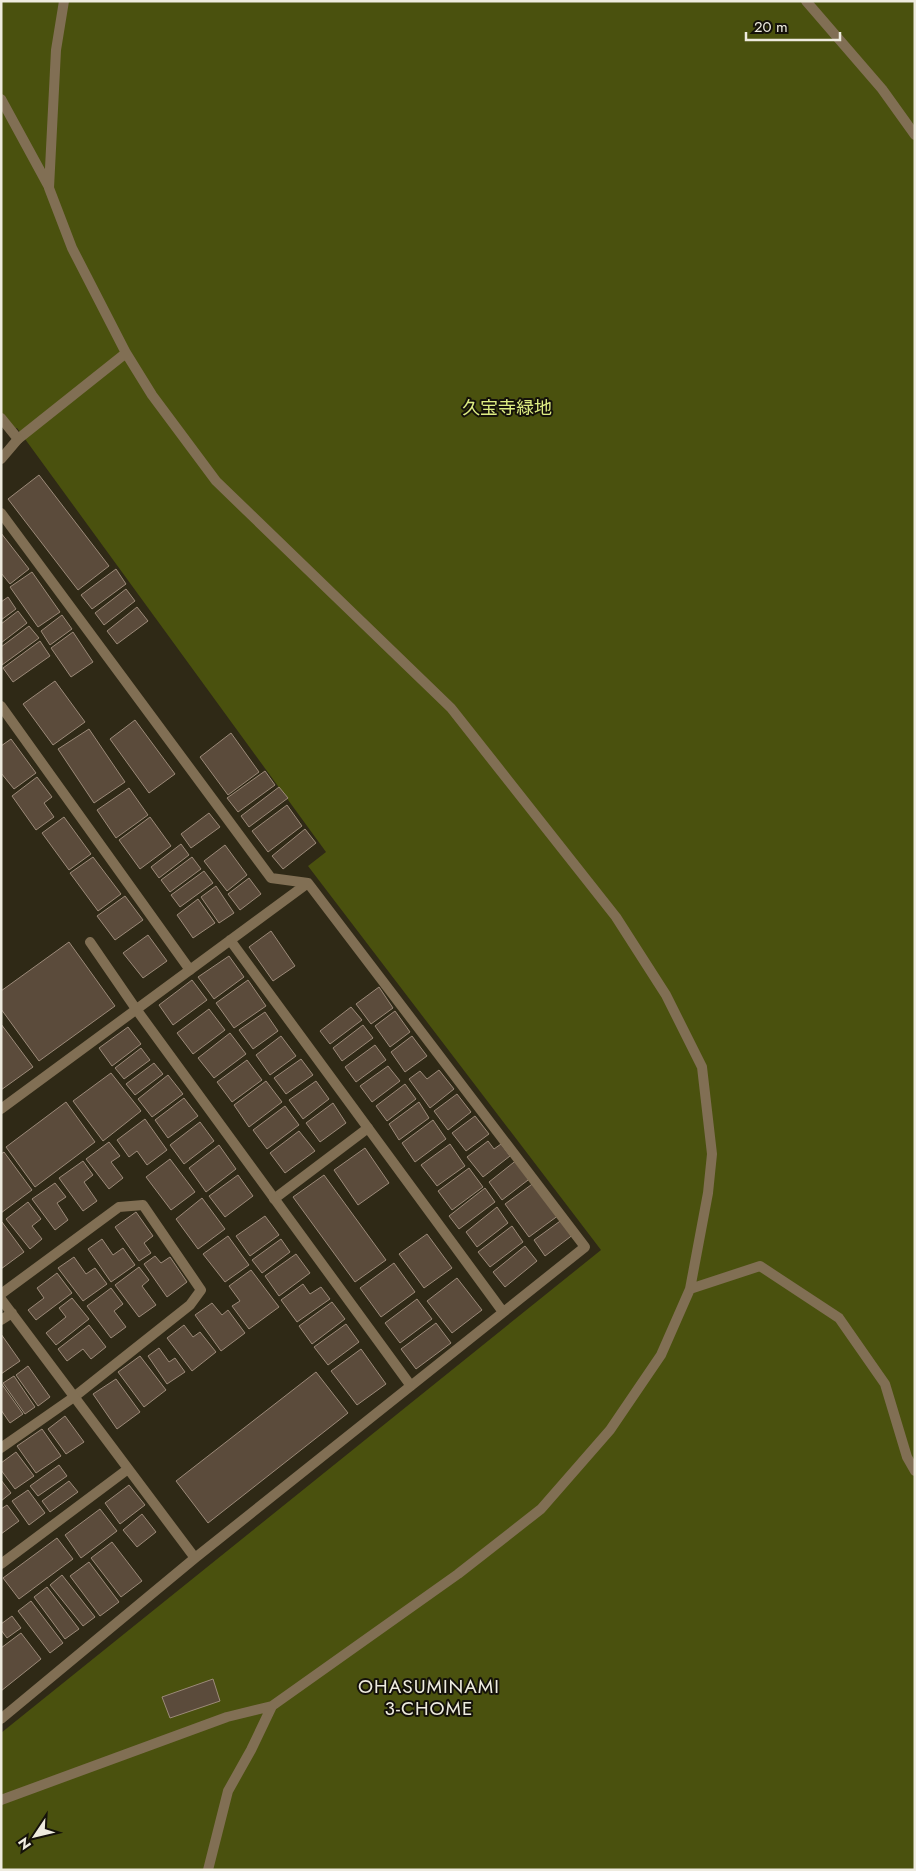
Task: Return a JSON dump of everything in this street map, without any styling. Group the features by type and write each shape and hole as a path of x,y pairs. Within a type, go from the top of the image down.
{"street":[{"path":"49,188 56,50 64,1"},
{"path":"806,1 882,89 915,135"},
{"path":"1,99 5,114 49,188 72,248 126,353 152,395 216,481 451,708 616,917 666,994 702,1068 712,1154 708,1192 690,1289 661,1355 610,1430 541,1509 458,1574 272,1706 227,1717 1,1800"},
{"path":"1,459 18,439 126,353"},
{"path":"1,418 18,439"},
{"path":"1,513 271,878 308,883 585,1247 195,1558 1,1718"},
{"path":"1,706 190,970"},
{"path":"1,1109 308,883"},
{"path":"230,940 503,1312"},
{"path":"90,942 136,1009 411,1386"},
{"path":"274,1198 368,1128"},
{"path":"1,1294 119,1207 143,1205 201,1290 190,1305 74,1397 1,1448"},
{"path":"690,1289 760,1266 838,1318 885,1384 907,1457 915,1471"},
{"path":"1,1299 195,1558"},
{"path":"1,1320 12,1313"},
{"path":"1,1564 128,1469"},
{"path":"208,1870 228,1791 251,1750 272,1706"}],"green space":[{"name":"久宝寺緑地","path":"1,1 912,1 915,5 915,1870 1,1870 1,1733 601,1250 308,866 326,852 17,428 14,429 1,414"}],"building":[{"path":"39,475 109,566 78,590 8,499"},
{"path":"1,533 29,569 10,584 1,573"},
{"path":"116,569 126,584 92,609 81,595"},
{"path":"32,572 60,612 38,627 10,587"},
{"path":"126,589 135,601 104,625 95,613"},
{"path":"8,597 16,609 1,620 1,602"},
{"path":"137,607 148,621 117,644 107,631"},
{"path":"18,611 27,623 1,643 1,624"},
{"path":"62,615 72,629 50,645 41,631"},
{"path":"29,626 39,638 2,665 1,647"},
{"path":"73,632 93,662 71,677 51,648"},
{"path":"40,641 50,656 13,682 3,668"},
{"path":"55,681 85,722 53,745 23,704"},
{"path":"135,720 175,774 149,793 110,739"},
{"path":"89,729 125,782 94,803 58,749"},
{"path":"231,733 259,772 228,795 200,757"},
{"path":"11,739 36,773 14,789 1,773 1,746"},
{"path":"265,771 275,785 238,812 227,798"},
{"path":"37,777 52,797 44,803 54,817 36,830 12,796"},
{"path":"279,787 288,798 249,827 241,816"},
{"path":"129,788 148,815 116,838 97,810"},
{"path":"287,805 302,826 268,852 252,831"},
{"path":"209,813 220,827 191,848 181,834"},
{"path":"64,817 91,854 69,870 42,833"},
{"path":"150,817 171,846 140,869 119,840"},
{"path":"305,829 316,843 283,869 272,856"},
{"path":"181,844 189,855 159,878 151,867"},
{"path":"225,845 247,875 227,891 204,861"},
{"path":"93,857 121,894 98,911 70,873"},
{"path":"192,857 201,869 170,892 161,880"},
{"path":"204,871 213,883 180,907 171,895"},
{"path":"249,878 261,894 240,910 228,894"},
{"path":"216,886 234,913 219,923 201,897"},
{"path":"125,896 143,920 115,940 97,916"},
{"path":"198,899 215,923 193,938 177,915"},
{"path":"271,931 295,966 273,981 249,947"},
{"path":"148,935 167,961 143,978 123,953"},
{"path":"69,942 115,1006 39,1061 1,1009 1,991"},
{"path":"229,956 244,977 214,999 198,977"},
{"path":"192,980 207,1000 173,1025 159,1005"},
{"path":"248,980 266,1006 234,1028 216,1003"},
{"path":"379,987 393,1008 371,1024 356,1004"},
{"path":"351,1007 362,1020 330,1044 320,1031"},
{"path":"209,1009 225,1030 193,1054 177,1033"},
{"path":"395,1011 410,1032 390,1047 375,1026"},
{"path":"265,1012 278,1031 253,1049 239,1030"},
{"path":"1,1024 33,1067 1,1090"},
{"path":"363,1025 373,1038 342,1061 333,1048"},
{"path":"128,1027 141,1044 112,1066 99,1048"},
{"path":"230,1033 246,1054 214,1078 198,1058"},
{"path":"281,1036 296,1056 270,1075 256,1055"},
{"path":"412,1036 427,1056 405,1072 391,1052"},
{"path":"375,1045 386,1060 356,1082 345,1067"},
{"path":"141,1048 150,1060 124,1079 115,1068"},
{"path":"301,1059 313,1075 286,1094 274,1078"},
{"path":"247,1060 262,1080 232,1102 217,1082"},
{"path":"154,1063 163,1074 135,1095 126,1084"},
{"path":"388,1066 400,1081 372,1102 360,1086"},
{"path":"439,1070 454,1089 430,1108 409,1079 420,1071 427,1079"},
{"path":"111,1073 141,1111 103,1141 73,1101"},
{"path":"168,1075 183,1094 152,1117 138,1099"},
{"path":"266,1081 282,1102 249,1127 234,1105"},
{"path":"316,1081 329,1099 303,1119 289,1100"},
{"path":"405,1084 416,1099 387,1121 376,1106"},
{"path":"457,1094 471,1112 448,1130 434,1111"},
{"path":"184,1098 198,1116 168,1138 155,1120"},
{"path":"66,1102 95,1142 35,1187 6,1147"},
{"path":"419,1102 429,1118 399,1140 389,1124"},
{"path":"333,1103 346,1123 320,1142 306,1123"},
{"path":"285,1106 299,1125 267,1149 253,1130"},
{"path":"475,1116 489,1134 466,1151 452,1133"},
{"path":"145,1119 167,1150 147,1165 137,1151 129,1157 117,1140"},
{"path":"433,1120 446,1139 415,1162 402,1143"},
{"path":"200,1122 214,1141 184,1164 170,1145"},
{"path":"299,1131 315,1151 285,1173 270,1153"},
{"path":"488,1141 494,1149 501,1144 510,1156 483,1177 467,1157"},
{"path":"109,1142 120,1156 111,1162 123,1178 109,1189 86,1159"},
{"path":"450,1144 465,1166 437,1186 421,1165"},
{"path":"219,1145 236,1169 206,1192 189,1168"},
{"path":"365,1148 389,1183 358,1205 334,1170"},
{"path":"4,1152 32,1190 1,1213 1,1154"},
{"path":"170,1159 195,1192 171,1210 146,1177"},
{"path":"518,1159 532,1177 502,1200 489,1182"},
{"path":"83,1161 93,1175 84,1182 97,1201 83,1211 59,1178"},
{"path":"469,1168 483,1187 452,1210 438,1191"},
{"path":"238,1175 253,1196 225,1217 209,1196"},
{"path":"324,1175 386,1260 355,1282 293,1197"},
{"path":"535,1182 559,1215 529,1237 505,1204"},
{"path":"55,1183 66,1197 57,1203 68,1220 55,1230 32,1199"},
{"path":"485,1188 495,1202 459,1229 449,1216"},
{"path":"202,1198 225,1229 198,1249 176,1219"},
{"path":"28,1202 41,1219 32,1226 42,1239 30,1249 6,1219"},
{"path":"497,1207 508,1223 477,1247 466,1232"},
{"path":"136,1212 153,1236 144,1243 151,1253 139,1261 115,1227"},
{"path":"265,1216 279,1235 250,1256 236,1236"},
{"path":"563,1219 574,1234 545,1256 534,1240"},
{"path":"1,1223 24,1252 1,1269"},
{"path":"512,1226 523,1242 490,1267 478,1252"},
{"path":"427,1234 452,1268 424,1288 399,1254"},
{"path":"228,1236 249,1265 225,1282 203,1254"},
{"path":"102,1239 113,1255 123,1248 135,1265 111,1282 88,1249"},
{"path":"281,1239 290,1252 262,1273 252,1260"},
{"path":"525,1246 537,1261 505,1287 493,1272"},
{"path":"296,1254 310,1273 279,1296 265,1276"},
{"path":"155,1256 161,1263 170,1257 187,1282 167,1297 144,1264"},
{"path":"74,1257 86,1274 95,1268 107,1284 83,1301 58,1268"},
{"path":"394,1263 415,1292 381,1317 360,1288"},
{"path":"139,1267 149,1280 142,1286 156,1305 139,1317 115,1285"},
{"path":"251,1270 279,1307 249,1329 232,1306 240,1301 229,1286"},
{"path":"57,1273 72,1293 36,1320 28,1310 44,1298 37,1288"},
{"path":"457,1278 482,1310 452,1333 427,1301"},
{"path":"303,1284 310,1294 321,1287 330,1299 297,1322 281,1300"},
{"path":"111,1288 123,1304 114,1311 126,1327 111,1338 87,1306"},
{"path":"72,1298 89,1319 56,1345 46,1333 66,1317 59,1308"},
{"path":"417,1299 432,1319 400,1343 385,1323"},
{"path":"332,1302 345,1319 312,1344 299,1326"},
{"path":"212,1303 222,1315 228,1310 245,1333 221,1351 195,1315"},
{"path":"436,1323 451,1343 416,1369 401,1349"},
{"path":"346,1324 359,1342 328,1365 314,1347"},
{"path":"89,1325 106,1347 91,1359 83,1349 67,1361 58,1349"},
{"path":"184,1325 193,1337 200,1332 216,1352 192,1371 167,1338"},
{"path":"1,1334 20,1361 1,1374"},
{"path":"159,1348 169,1362 175,1358 185,1372 167,1384 148,1356"},
{"path":"361,1349 386,1384 357,1405 331,1371"},
{"path":"140,1356 166,1390 144,1407 118,1372"},
{"path":"28,1366 50,1397 38,1406 16,1375"},
{"path":"316,1372 348,1413 208,1523 176,1481"},
{"path":"14,1376 35,1407 25,1414 3,1383"},
{"path":"116,1379 140,1412 117,1429 93,1394"},
{"path":"1,1383 23,1414 10,1423 1,1410"},
{"path":"65,1416 84,1442 66,1454 48,1429"},
{"path":"42,1429 61,1456 36,1473 17,1446"},
{"path":"16,1452 34,1476 15,1489 1,1470 1,1463"},
{"path":"59,1465 67,1476 38,1496 30,1486"},
{"path":"1,1480 11,1493 1,1501"},
{"path":"69,1481 78,1492 50,1512 42,1501"},
{"path":"129,1485 145,1505 120,1524 105,1503"},
{"path":"28,1490 45,1513 29,1525 12,1501"},
{"path":"7,1505 19,1521 1,1534 1,1509"},
{"path":"100,1509 117,1531 81,1558 65,1535"},
{"path":"142,1514 156,1532 137,1547 123,1530"},
{"path":"57,1538 73,1559 19,1599 3,1578"},
{"path":"112,1542 142,1581 121,1597 91,1558"},
{"path":"89,1562 119,1602 100,1616 70,1576"},
{"path":"62,1575 95,1617 83,1626 50,1585"},
{"path":"47,1587 79,1629 65,1639 34,1597"},
{"path":"31,1601 63,1643 50,1653 18,1611"},
{"path":"12,1616 21,1628 7,1638 1,1630 1,1624"},
{"path":"21,1633 41,1659 1,1691 1,1648"},
{"path":"213,1679 220,1701 170,1718 162,1697"}],"district":[{"name":"OHASUMINAMI 3-CHOME","path":"429,1697"}]}
